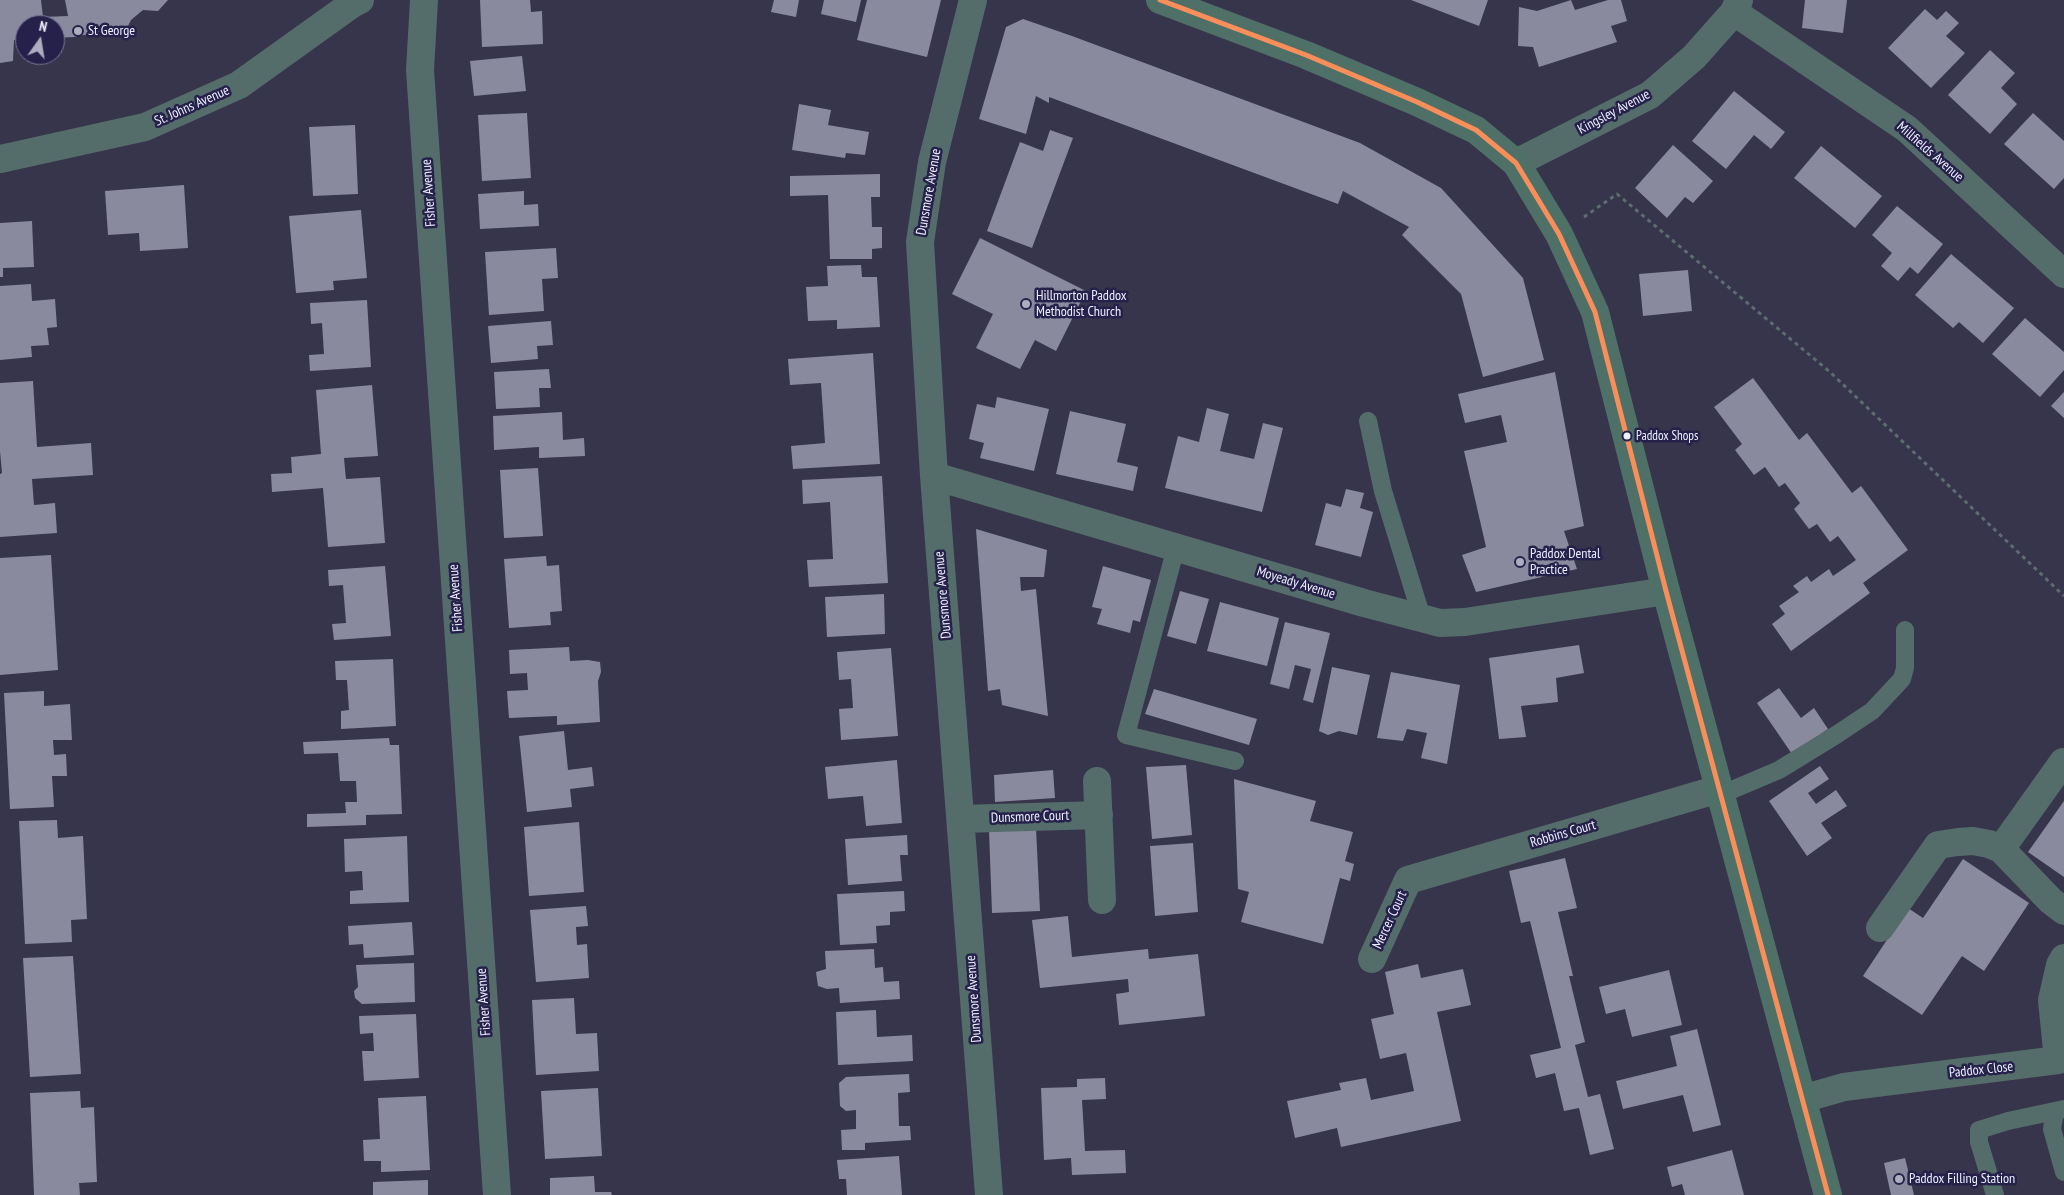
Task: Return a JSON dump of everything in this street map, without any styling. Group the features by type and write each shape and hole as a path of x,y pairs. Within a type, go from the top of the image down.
{"highway":[{"path":"1173,2 1306,55 1417,102 1476,130 1516,163 1559,234 1595,312 1719,792 1828,1195"}],"street":[{"name":"St. Johns Avenue","path":"0,159 145,127 239,85 360,0"},
{"name":"Fisher Avenue","path":"424,0 420,70 497,1195"},
{"name":"Dunsmore Avenue","path":"973,0 932,162 920,242 934,476 989,1195"},
{"name":"Kingsley Avenue","path":"1516,163 1650,94 1694,57 1736,6"},
{"name":"Millfields Avenue","path":"1736,6 1907,130 2063,270"},
{"name":"Moyeady Avenue","path":"934,476 1364,603 1440,623 1465,622 1666,591"},
{"path":"2001,849 2062,762"},
{"path":"1097,781 1102,900"},
{"name":"Robbins Court","path":"1408,880 1719,792"},
{"name":"Dunsmore Court","path":"961,819 1099,815"},
{"path":"1880,928 1938,845 1972,841 1989,844 2001,849 2051,901 2064,911"},
{"name":"Mercer Court","path":"1372,959 1408,880"},
{"name":"Paddox Close","path":"1802,1099 1844,1086 2061,1059 2052,1000 2060,965 2064,958"}],"lane":[{"path":"1368,421 1383,490 1422,618"},
{"path":"1176,547 1126,735 1235,761"},
{"path":"1719,792 1779,770 1872,710 1902,679 1905,668 1905,630"},
{"path":"2059,1110 2052,1129 2064,1172"},
{"path":"1995,1195 1979,1142 1979,1130 2008,1121 2059,1110"}],"path":[{"path":"1559,234 1617,194 1830,372 2064,596"}],"building":[{"name":"St George","path":"0,0 41,0 43,15 15,15 13,61 0,63"},
{"name":"St George","path":"65,0 168,0 158,11 143,10 131,20 128,26 65,37 65,16 68,16"},
{"path":"480,0 530,0 531,12 542,11 543,44 482,47"},
{"path":"774,0 799,0 796,17 771,12"},
{"path":"824,0 861,0 856,22 821,14"},
{"path":"867,0 941,0 927,57 857,40"},
{"path":"1411,0 1488,0 1479,26"},
{"path":"1571,0 1575,10 1608,0 1621,0 1627,21 1611,26 1617,42 1539,67 1533,47 1518,46 1519,7 1537,11"},
{"path":"1805,0 1847,0 1843,33 1802,28"},
{"path":"1925,9 1937,20 1946,11 1959,23 1946,36 1965,53 1931,88 1888,48"},
{"path":"1023,19 1360,143 1441,188 1523,278 1544,360 1483,377 1461,294 1402,235 1409,227 1343,191 1338,204 1049,97 1049,103 1036,96 1026,134 979,119 1006,27"},
{"path":"1990,50 2015,73 2001,88 2017,104 1990,134 1948,95"},
{"path":"522,56 526,91 474,96 470,61"},
{"path":"1734,91 1785,132 1771,149 1754,135 1726,169 1692,141"},
{"path":"799,104 831,110 828,125 869,132 865,155 846,153 845,158 792,150"},
{"path":"527,113 531,178 482,181 478,115"},
{"path":"2033,113 2064,141 2064,178 2054,189 2004,144"},
{"path":"355,125 358,194 313,196 309,127"},
{"path":"1050,130 1073,138 1032,248 987,231 1020,142 1043,151"},
{"path":"1673,145 1713,181 1693,203 1685,197 1667,218 1635,188"},
{"path":"1821,146 1882,196 1855,228 1794,178"},
{"path":"880,174 880,197 871,197 872,227 882,227 882,248 872,249 872,259 830,259 828,195 790,196 790,176"},
{"path":"184,185 188,248 140,251 139,233 108,235 105,191"},
{"path":"524,191 524,205 538,204 539,226 480,229 478,194"},
{"path":"1897,206 1943,244 1918,274 1910,267 1898,281 1881,266 1892,253 1872,235"},
{"path":"361,210 367,278 333,281 334,290 296,293 289,216"},
{"path":"32,221 34,267 3,268 3,277 0,277 0,223"},
{"name":"Hillmorton Paddox Methodist Church","path":"980,238 1086,291 1056,351 1035,340 1020,369 976,348 993,314 952,294"},
{"path":"556,248 558,278 542,279 544,311 489,315 485,252"},
{"path":"1951,254 2014,308 1983,343 1959,322 1953,328 1915,295"},
{"path":"861,265 862,277 877,277 880,327 837,329 837,320 808,321 806,287 828,286 827,266"},
{"path":"1688,270 1692,311 1643,316 1639,274"},
{"path":"31,284 32,301 55,299 57,327 47,328 49,345 31,346 32,357 0,360 0,286"},
{"path":"367,300 371,367 310,371 309,355 324,354 322,323 311,324 310,303"},
{"path":"2025,318 2064,352 2064,370 2040,397 1992,354"},
{"path":"551,321 553,345 537,346 538,359 491,363 488,326"},
{"path":"873,353 880,464 793,469 791,446 825,443 821,383 790,385 788,359"},
{"path":"549,369 551,388 539,388 540,407 496,409 494,372"},
{"path":"1555,372 1584,526 1564,531 1577,569 1476,592 1462,555 1486,547 1464,451 1507,442 1501,415 1465,423 1458,394"},
{"path":"1753,378 1799,440 1807,433 1852,493 1861,486 1908,550 1863,583 1870,593 1791,651 1772,624 1785,614 1779,606 1799,592 1793,586 1807,576 1811,582 1829,569 1833,576 1856,560 1838,536 1830,542 1817,524 1809,529 1794,509 1800,503 1785,483 1779,487 1765,467 1754,475 1735,450 1742,444 1714,407"},
{"path":"33,381 37,447 91,443 93,475 32,479 34,505 55,503 57,533 0,537 0,474 2,473 0,451 0,383"},
{"path":"372,385 378,456 344,458 346,479 380,477 385,543 328,547 323,488 272,492 271,474 292,473 291,457 321,454 316,390"},
{"path":"2064,392 2064,418 2051,406"},
{"path":"997,397 1049,409 1034,471 980,458 984,443 969,439 977,404 995,408"},
{"path":"1207,408 1229,414 1220,451 1254,459 1263,423 1283,428 1262,512 1165,488 1178,436 1199,442"},
{"path":"1070,411 1126,424 1117,462 1138,467 1133,491 1056,474"},
{"path":"562,412 563,440 584,438 585,456 539,458 539,447 494,450 493,416"},
{"path":"538,468 543,536 504,538 500,470"},
{"path":"882,476 888,583 809,587 807,560 833,559 830,502 803,504 802,480"},
{"path":"1346,489 1364,493 1360,508 1373,512 1361,557 1315,545 1326,503 1341,507"},
{"path":"976,529 1047,550 1044,577 1020,577 1021,591 1036,589 1048,716 1002,705 1000,689 988,691"},
{"path":"51,555 58,670 0,675 0,558"},
{"path":"546,556 547,566 559,565 562,611 550,612 551,625 509,628 504,559"},
{"path":"385,566 391,636 334,640 332,624 346,623 343,585 329,586 328,570"},
{"path":"1103,566 1151,580 1140,622 1133,620 1130,633 1097,624 1102,609 1092,607"},
{"path":"1180,591 1209,599 1196,644 1167,636"},
{"path":"884,594 885,634 827,637 825,597"},
{"path":"1220,602 1279,618 1267,666 1207,651"},
{"path":"1285,622 1330,633 1313,703 1303,700 1311,669 1295,665 1289,689 1270,684"},
{"path":"1579,645 1584,673 1556,678 1558,702 1521,706 1526,737 1499,739 1489,658"},
{"path":"569,647 570,661 588,660 600,662 601,672 598,681 600,722 557,725 557,716 509,718 507,691 528,690 527,673 510,674 509,650"},
{"path":"891,648 898,736 841,740 839,709 853,708 851,679 839,680 837,652"},
{"path":"393,659 396,726 341,729 341,711 349,710 347,680 336,680 335,661"},
{"path":"1332,667 1370,675 1357,735 1339,731 1328,735 1319,731"},
{"path":"1391,672 1460,685 1447,764 1421,758 1427,733 1407,729 1403,741 1377,738"},
{"path":"1779,688 1801,718 1814,708 1828,729 1792,754 1757,703"},
{"path":"1154,689 1257,719 1249,745 1145,714"},
{"path":"44,691 44,706 70,704 72,740 53,740 54,755 66,754 67,776 52,776 54,807 10,809 4,693"},
{"path":"564,731 568,770 592,767 594,786 570,789 572,807 527,812 519,736"},
{"path":"389,738 390,745 399,745 402,814 366,815 366,825 307,827 307,814 346,813 345,802 357,802 356,781 340,781 338,753 304,754 303,742"},
{"path":"897,760 902,823 866,826 863,796 828,799 825,767"},
{"path":"1186,765 1192,835 1152,839 1146,767"},
{"path":"1820,766 1829,779 1808,793 1816,804 1836,790 1847,806 1821,823 1832,838 1807,856 1769,801"},
{"path":"1053,770 1055,798 995,802 994,775"},
{"path":"1234,779 1316,801 1310,821 1353,832 1345,861 1354,864 1350,881 1340,878 1323,944 1241,922 1249,892 1238,889"},
{"path":"2064,801 2064,877 2028,852"},
{"path":"57,820 58,838 83,836 87,919 71,920 72,942 25,944 19,821"},
{"path":"579,822 584,892 529,896 524,827"},
{"path":"1036,828 1040,911 992,913 989,830"},
{"path":"907,835 908,855 900,855 902,881 848,885 845,839"},
{"path":"407,836 409,902 350,904 350,891 363,890 362,871 345,872 344,839"},
{"path":"1193,843 1198,912 1155,916 1150,846"},
{"path":"1565,858 1577,908 1558,912 1573,976 1569,976 1585,1042 1575,1045 1588,1097 1600,1094 1614,1149 1590,1155 1579,1108 1564,1111 1555,1073 1536,1078 1530,1055 1561,1048 1530,921 1521,923 1509,871"},
{"path":"1963,859 2029,903 1984,971 1962,956 1922,1015 1863,976 1908,908 1923,918"},
{"path":"904,891 905,911 890,912 890,925 876,926 877,943 840,945 837,894"},
{"path":"586,906 588,926 576,927 577,945 587,944 589,978 536,982 530,910"},
{"path":"1068,916 1072,957 1148,949 1149,959 1198,954 1205,1016 1119,1025 1116,994 1129,992 1128,979 1040,988 1032,920"},
{"path":"412,922 414,955 364,958 363,944 349,945 348,926"},
{"path":"874,949 875,968 883,967 884,982 899,981 900,999 840,1003 839,988 827,989 818,986 816,972 826,969 825,951"},
{"path":"73,956 81,1074 30,1077 23,958"},
{"path":"414,963 415,1002 362,1004 355,998 354,991 358,987 356,965"},
{"path":"1418,964 1421,978 1463,969 1471,1005 1437,1012 1461,1121 1341,1147 1337,1128 1295,1138 1287,1101 1341,1090 1339,1083 1366,1078 1371,1100 1414,1091 1406,1053 1380,1059 1371,1019 1394,1014 1385,972"},
{"path":"1669,970 1682,1025 1632,1037 1625,1009 1606,1014 1599,987"},
{"path":"574,998 576,1034 597,1033 599,1071 536,1075 532,1000"},
{"path":"876,1010 877,1037 912,1035 913,1061 838,1065 836,1012"},
{"path":"416,1014 419,1078 364,1081 362,1051 374,1051 373,1033 360,1034 359,1016"},
{"path":"1697,1029 1721,1125 1693,1132 1683,1095 1623,1109 1616,1081 1677,1066 1670,1036"},
{"path":"909,1074 910,1092 898,1093 899,1126 910,1126 911,1140 865,1143 865,1150 842,1150 841,1130 856,1129 856,1110 846,1111 840,1106 839,1083 846,1077"},
{"path":"1105,1078 1106,1099 1082,1100 1085,1151 1125,1150 1126,1173 1072,1175 1071,1158 1044,1160 1041,1088 1077,1087 1077,1079"},
{"path":"598,1088 602,1156 545,1159 541,1091"},
{"path":"80,1091 81,1108 94,1107 97,1182 79,1183 80,1195 34,1195 30,1093"},
{"path":"426,1096 430,1170 381,1172 381,1161 364,1161 363,1140 380,1139 378,1098"},
{"path":"1732,1150 1744,1195 1685,1195 1682,1184 1672,1187 1667,1167"},
{"path":"899,1156 902,1195 847,1195 846,1179 839,1179 837,1160"},
{"name":"Paddox Filling Station","path":"1905,1158 1914,1195 1891,1195 1884,1163"},
{"path":"594,1176 595,1192 611,1192 612,1195 550,1195 550,1178"},
{"path":"428,1180 428,1195 373,1195 373,1182"}],"transit line":[{"path":"1160,0 1306,55 1417,102 1476,130 1516,163 1559,234 1595,312 1666,591 1828,1195"}],"place":[{"name":"St George","path":"78,31"},
{"name":"Hillmorton Paddox Methodist Church","path":"1026,304"},
{"name":"Paddox Shops","path":"1627,436"},
{"name":"Paddox Dental Practice","path":"1520,562"},
{"name":"Paddox Filling Station","path":"1899,1179"}]}
